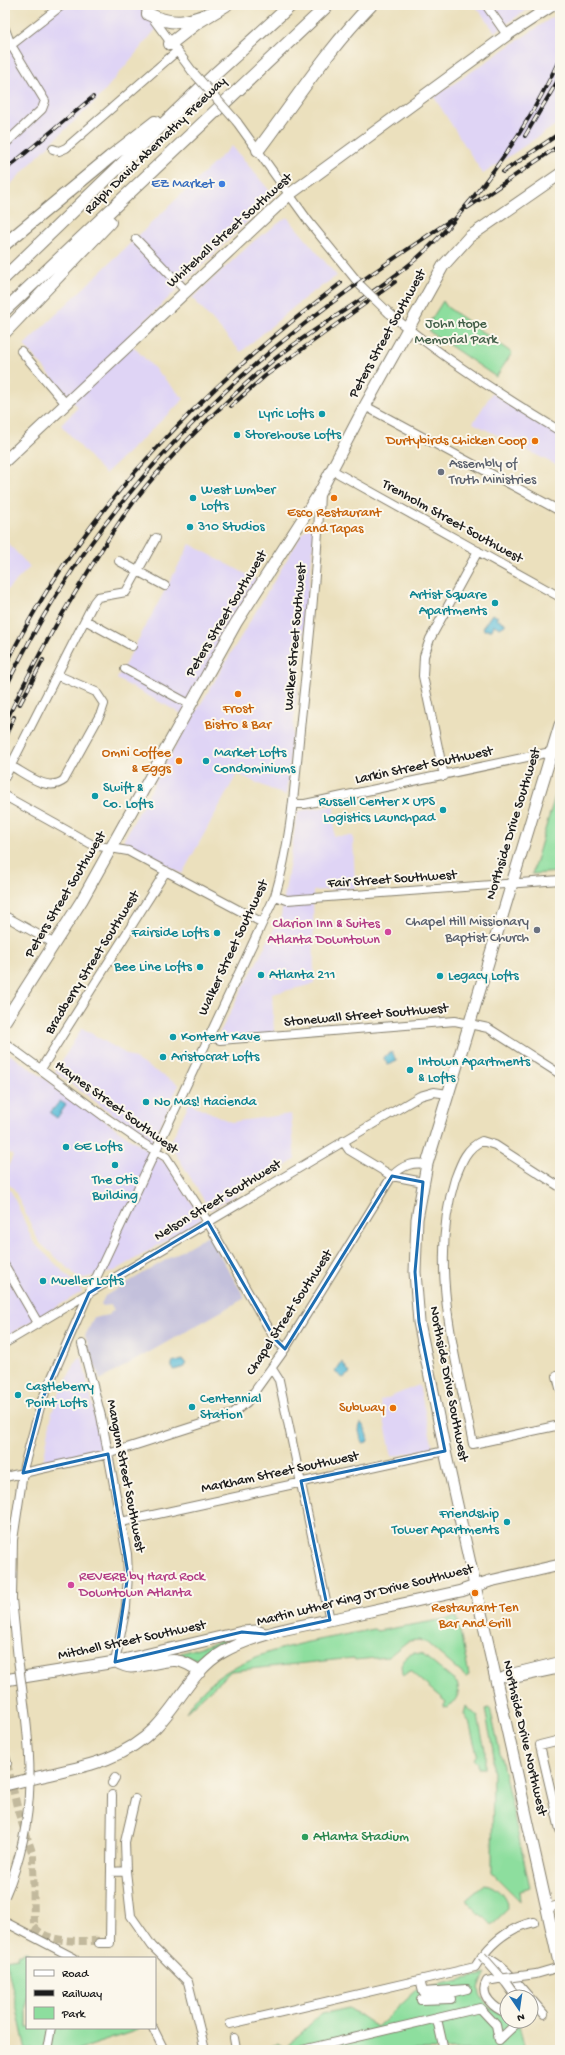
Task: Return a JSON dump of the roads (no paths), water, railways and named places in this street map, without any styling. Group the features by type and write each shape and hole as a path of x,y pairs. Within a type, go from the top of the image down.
{"highway":[{"path":"174,48 198,22 226,5"},
{"name":"Ralph David Abernathy Freeway","path":"5,277 213,76 291,5"},
{"name":"Ralph David Abernathy Freeway","path":"5,310 328,5"},
{"path":"258,150 315,71 357,19 371,5"},
{"path":"145,10 163,21 180,23 214,12"},
{"path":"5,244 110,157 213,76"},
{"path":"5,332 197,129"}],"main road":[{"name":"Whitehall Street Southwest","path":"5,461 290,194 507,34 553,5"},
{"name":"Peters Street Southwest","path":"5,1021 56,944 112,848 236,622 320,492 365,406 443,266 459,246 482,227 560,174"},
{"name":"Northside Drive Southwest","path":"476,1586 445,1451 418,1315 415,1272 417,1219 427,1164 512,883 556,751 560,725"},
{"name":"Martin Luther King Jr Drive Southwest","path":"5,1785 87,1766 131,1748 155,1728 200,1672 223,1652 265,1634 461,1591 490,1581 560,1565"},
{"name":"Northside Drive Northwest","path":"476,1586 500,1679 560,1967"},
{"name":"Mitchell Street Southwest","path":"5,1680 115,1662 242,1632 256,1631 265,1634"},
{"path":"115,1662 130,1667 177,1660 189,1663 200,1672"}],"street":[{"path":"8,46 62,5"},
{"path":"486,5 507,34"},
{"path":"145,10 192,71 237,122 361,286 408,329 514,402 560,431"},
{"path":"5,29 8,46 45,101 42,109 5,144"},
{"path":"53,149 59,151 66,148 174,48"},
{"path":"136,239 186,292"},
{"path":"21,351 66,404"},
{"path":"365,406 560,511"},
{"name":"Trenholm Street Southwest","path":"332,470 560,597"},
{"name":"Walker Street Southwest","path":"5,1896 13,1878 23,1841 28,1811 30,1779 30,1749 12,1599 13,1540 23,1473 42,1400 88,1293 275,896 286,860 293,804 319,531 320,492"},
{"path":"5,777 96,599 126,592 156,538"},
{"path":"444,776 423,676 424,656 430,639 478,551"},
{"path":"119,561 165,586"},
{"path":"85,620 132,646"},
{"path":"125,669 190,705"},
{"path":"11,766 48,785 59,784 64,780 101,713 104,704 96,692 57,675"},
{"name":"Larkin Street Southwest","path":"293,804 305,804 444,776 556,751"},
{"path":"5,796 94,845 128,851 262,922"},
{"name":"Bradberry Street Southwest","path":"41,1069 166,871"},
{"name":"Fair Street Southwest","path":"275,896 287,900 560,880"},
{"path":"5,916 56,944"},
{"name":"Stonewall Street Southwest","path":"208,1036 220,1040 455,1021 488,1028 560,1074"},
{"name":"Haynes Street Southwest","path":"5,1043 138,1139 166,1157 174,1166 208,1222 275,1339 285,1349"},
{"name":"Nelson Street Southwest","path":"5,1343 420,1096 434,1092 448,1094"},
{"path":"560,1187 495,1145 482,1141 473,1145 461,1162 451,1193 444,1227 443,1260 450,1323 473,1444 560,1425"},
{"path":"343,1142 349,1150 392,1176 423,1182"},
{"name":"Chapel Street Southwest","path":"5,1477 108,1454 232,1414 244,1406 285,1349 392,1176 403,1166 419,1163 427,1164"},
{"path":"5,1266 38,1324"},
{"name":"Mangum Street Southwest","path":"82,1344 101,1416 127,1554 128,1589 115,1662"},
{"path":"272,1369 279,1380 330,1620"},
{"path":"558,1376 560,1388"},
{"name":"Markham Street Southwest","path":"121,1522 301,1481 445,1451"},
{"path":"500,1679 511,1673 560,1662"},
{"path":"500,1679 512,1679 560,1669"},
{"path":"559,1830 540,1745 560,1740"},
{"path":"99,1943 110,1943 112,1795"},
{"path":"135,1799 125,1842 126,1871 131,1916 152,1946 188,1982 205,2050"},
{"path":"111,1872 126,1871"},
{"path":"547,1908 560,1905"},
{"path":"5,1922 72,1957"},
{"path":"230,2024 475,1967 482,1956 508,1930 534,1922"},
{"path":"482,1956 510,1989"},
{"path":"482,1956 492,1959 503,1967 521,1989"},
{"path":"499,2009 487,1998 484,1989 487,1982 536,1974 560,1967"},
{"path":"420,1980 423,1992 467,1989 421,2000 451,1999"},
{"path":"302,2050 313,2049 480,2008 496,2025 500,2040 511,2029"},
{"path":"539,2009 544,2014"},
{"path":"437,2019 444,2050"},
{"path":"47,2050 51,2029"},
{"path":"154,2029 164,2050"},
{"path":"234,2038 236,2049"}],"water":[{"path":"492,614 498,617 496,619 505,623 505,625 500,628 494,625 492,630 484,630 483,627"},
{"path":"392,1052 397,1061 388,1065 383,1057"},
{"path":"60,1101 66,1105 57,1118 50,1113"},
{"path":"183,1360 186,1364 185,1367 174,1370 172,1369 172,1363"},
{"path":"342,1362 350,1373 343,1378 335,1372"},
{"path":"360,1424 362,1424 367,1432 367,1442 362,1443 359,1431"}],"tunnel":[{"path":"7,1763 18,1811 33,1855 34,1927 40,1933 57,1939 104,1941"}],"railway":[{"path":"5,723 32,668 62,615 98,555 130,507 147,485 201,426 259,372 296,343 392,278 419,257 435,241 471,200 509,149 531,115 560,58"},
{"path":"525,136 560,77"},
{"path":"5,170 93,97"},
{"path":"503,172 560,133"},
{"path":"467,208 560,145"},
{"path":"5,689 32,636 63,585 96,536 132,490 171,445 213,403 257,363 303,325 357,284 451,220"},
{"path":"231,406 265,376 395,282"},
{"path":"5,667 35,610 70,556 108,504 150,455 194,409 241,365 290,323 341,283"},
{"path":"20,704 43,660"},
{"path":"5,737 14,717"}],"place":[{"name":"EZ Market","path":"222,184"},
{"name":"Lyric Lofts","path":"322,414"},
{"name":"Storehouse Lofts","path":"237,435"},
{"name":"Durtybirds Chicken Coop","path":"535,441"},
{"name":"Assembly of Truth Ministries","path":"441,472"},
{"name":"West Lumber Lofts","path":"193,498"},
{"name":"Esco Restaurant and Tapas","path":"334,498"},
{"name":"310 Studios","path":"190,527"},
{"name":"Artist Square Apartments","path":"495,603"},
{"name":"Frost Bistro & Bar","path":"238,694"},
{"name":"Omni Coffee & Eggs","path":"179,761"},
{"name":"Market Lofts Condominiums","path":"206,761"},
{"name":"Swift & Co. Lofts","path":"95,796"},
{"name":"Russell Center x UPS Logistics Launchpad","path":"443,810"},
{"name":"Chapel Hill Missionary Baptist Church","path":"537,930"},
{"name":"Clarion Inn & Suites Atlanta Downtown","path":"388,932"},
{"name":"Fairside Lofts","path":"217,933"},
{"name":"Bee Line Lofts","path":"200,967"},
{"name":"Atlanta 211","path":"261,975"},
{"name":"Legacy Lofts","path":"440,976"},
{"name":"Kontent Kave","path":"173,1037"},
{"name":"Aristocrat Lofts","path":"163,1057"},
{"name":"Intown Apartments & Lofts","path":"410,1070"},
{"name":"No Mas! Hacienda","path":"146,1102"},
{"name":"GE Lofts","path":"66,1147"},
{"name":"The Otis Building","path":"115,1165"},
{"name":"Mueller Lofts","path":"43,1281"},
{"name":"Castleberry Point Lofts","path":"18,1395"},
{"name":"Centennial Station","path":"192,1407"},
{"name":"Subway","path":"393,1408"},
{"name":"Friendship Tower Apartments","path":"507,1522"},
{"name":"REVERB by Hard Rock Downtown Atlanta","path":"71,1585"},
{"name":"Restaurant Ten Bar And Grill","path":"475,1593"},
{"name":"Atlanta Stadium","path":"305,1837"}],"park label":[{"name":"John Hope Memorial Park","path":"456,332"}]}
